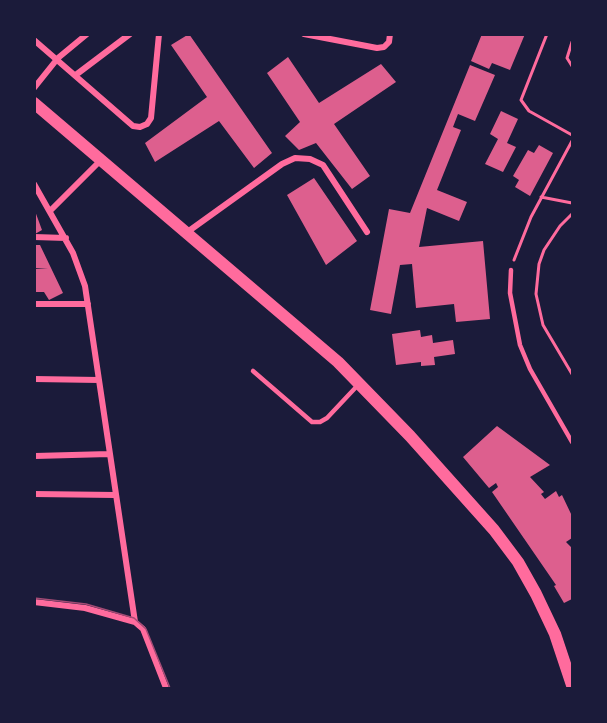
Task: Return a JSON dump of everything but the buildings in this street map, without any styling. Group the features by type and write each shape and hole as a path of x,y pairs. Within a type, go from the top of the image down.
{"main road":[{"path":"34,103 360,383 494,530 518,562 550,624 573,685"}],"street":[{"path":"34,88 58,58 87,34"},
{"path":"76,74 130,34"},
{"path":"34,40 58,58 133,126 140,128 151,118 159,34"},
{"path":"304,34 377,48 384,47 389,42 390,34"},
{"path":"185,234 295,158 310,159 323,165 367,232"},
{"path":"51,210 100,160"},
{"path":"34,184 66,238 80,270 88,304 135,622"},
{"path":"34,237 66,238"},
{"path":"34,304 88,304"},
{"path":"34,379 99,380"},
{"path":"35,456 109,454"},
{"path":"34,494 115,495"},
{"path":"34,602 85,608 135,622 142,629 166,688"}],"lane":[{"path":"511,270 511,302 520,345 531,369 573,442"},
{"path":"253,371 312,422 320,423 360,383"}],"path":[{"path":"547,34 521,100 529,111 573,135"},
{"path":"573,42 567,57 573,66"},
{"path":"511,270 518,244 541,197 573,141"},
{"path":"541,197 573,203"},
{"path":"573,214 556,231 544,250 537,271 536,294 543,325 573,374"}],"tram line":[{"path":"34,598 86,604 134,618 146,629 170,688"}]}
